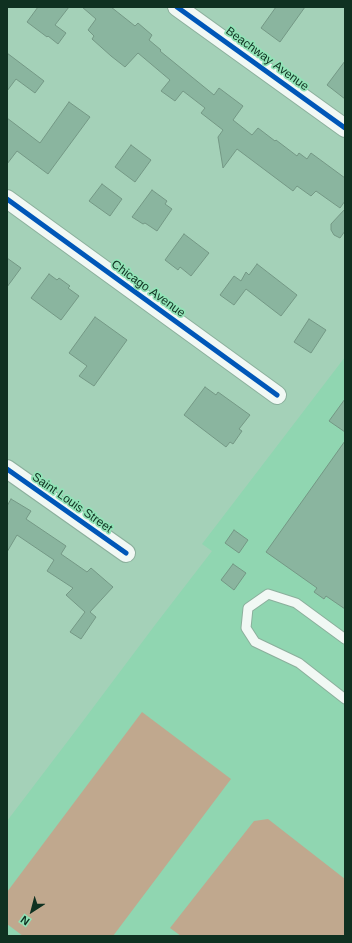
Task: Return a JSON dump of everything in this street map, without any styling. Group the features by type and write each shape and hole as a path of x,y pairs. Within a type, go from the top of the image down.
{"street":[{"name":"Beachway Avenue","path":"177,7 345,128"},
{"name":"Chicago Avenue","path":"7,199 277,395"},
{"name":"Saint Louis Street","path":"7,469 126,553"}],"lane":[{"path":"345,638 296,603 268,594 248,608 246,628 255,642 299,663 345,699"}],"shaded area":[{"path":"345,357 345,936 7,936 7,821 212,551 202,544"},
{"path":"142,712 231,779 113,936 23,936 7,924 7,892"},
{"path":"268,819 345,879 345,936 181,936 170,928 254,821"}],"building":[{"path":"38,7 69,7 55,25 66,33 58,44 27,22"},
{"path":"82,7 111,7 135,26 138,23 152,35 149,40 161,50 160,51 214,95 219,88 243,106 233,120 252,135 258,128 297,156 299,153 307,159 311,153 345,178 345,201 340,208 316,191 311,196 297,186 293,191 237,149 223,168 218,137 223,130 201,113 205,108 183,91 175,101 161,91 170,80 138,53 125,67 111,56 92,39 94,36 88,30 96,19"},
{"path":"276,7 305,7 280,42 261,28"},
{"path":"7,53 44,81 35,93 16,79 7,91"},
{"path":"345,61 345,99 327,85"},
{"path":"69,102 90,117 48,174 17,151 7,164 7,118 40,143"},
{"path":"131,145 151,160 135,182 115,167"},
{"path":"102,184 122,199 110,216 89,201"},
{"path":"152,190 167,201 165,204 172,209 157,231 132,217"},
{"path":"345,209 345,231 340,238 334,235 331,230 331,224"},
{"path":"184,234 209,253 191,276 180,267 178,270 165,260"},
{"path":"7,258 21,268 7,287"},
{"path":"257,264 297,295 281,316 246,289 234,305 220,295 234,276 241,281 246,272 249,275"},
{"path":"49,274 57,280 59,278 70,286 68,288 79,296 61,320 31,298"},
{"path":"95,317 127,340 94,386 79,376 87,366 69,353"},
{"path":"309,319 326,330 311,353 294,342"},
{"path":"205,387 216,395 218,392 250,415 239,429 242,431 233,444 230,442 226,447 184,415"},
{"path":"345,399 345,432 329,421"},
{"path":"345,441 345,609 326,596 324,599 314,592 317,588 266,552"},
{"path":"11,499 31,511 26,519 66,546 61,554 87,572 91,568 113,587 90,612 96,617 81,639 70,632 85,612 66,595 73,588 47,571 54,560 17,535 7,552 7,506"},
{"path":"234,530 248,540 239,553 225,543"},
{"path":"233,564 246,573 234,590 221,580"}],"cycle path":[{"path":"177,7 345,128"},
{"path":"7,199 277,395"},
{"path":"7,469 126,553"}]}
